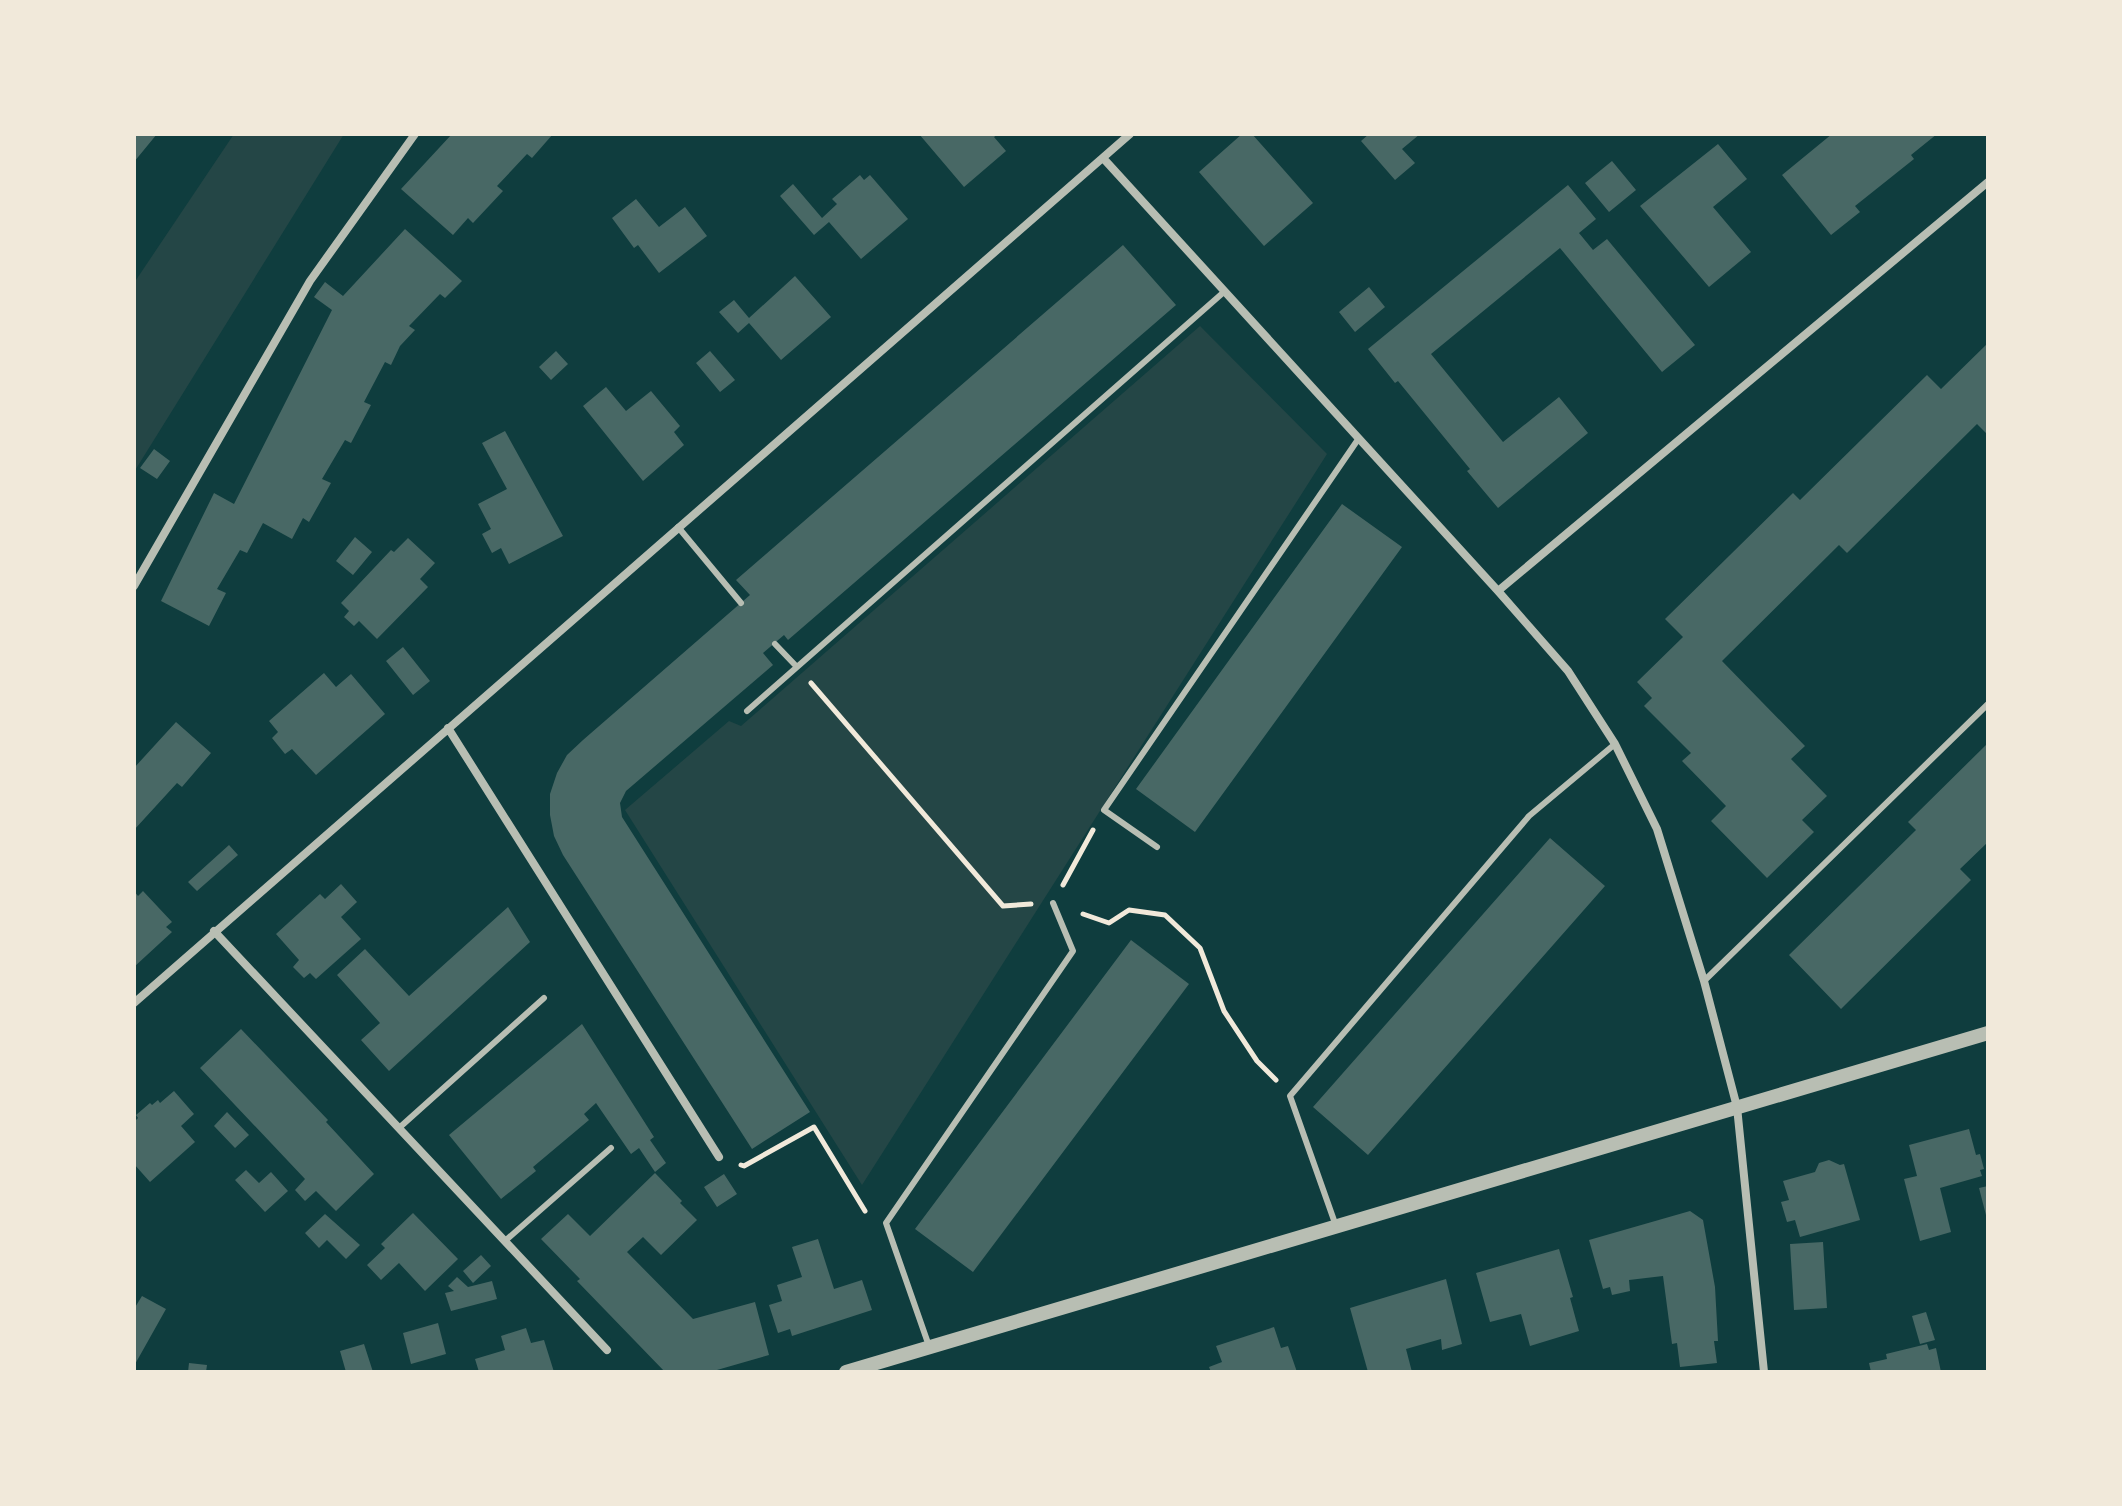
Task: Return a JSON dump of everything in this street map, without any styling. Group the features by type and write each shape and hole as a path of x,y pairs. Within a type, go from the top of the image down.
{"street":[{"path":"134,586 310,281 415,134"},
{"path":"134,1003 1130,134"},
{"path":"1103,158 1359,436 1568,671 1615,744 1657,829 1704,981 1737,1107 1764,1372"},
{"path":"1498,591 1988,182"},
{"path":"448,728 719,1157"},
{"path":"214,931 607,1350"},
{"path":"846,1372 1988,1033"}],"lane":[{"path":"747,711 1225,291"},
{"path":"1157,847 1104,810 1359,436"},
{"path":"678,527 741,603"},
{"path":"775,644 797,667"},
{"path":"1704,981 1988,704"},
{"path":"1336,1226 1290,1096 1529,816 1615,744"},
{"path":"930,1347 886,1223 1073,951 1053,903"},
{"path":"399,1128 544,998"},
{"path":"505,1241 611,1148"}],"path":[{"path":"1053,903 1104,810"},
{"path":"719,1157 744,1166 814,1127 867,1215 886,1223"}],"shaded area":[{"path":"234,134 344,134 134,472 134,283"},
{"path":"1200,326 1327,454 862,1185 625,810 729,721 741,726"}],"building":[{"path":"134,134 157,134 134,162"},
{"path":"452,134 553,134 532,158 527,154 497,186 503,191 473,223 468,218 453,235 401,189"},
{"path":"919,134 998,134 994,137 1006,151 964,187"},
{"path":"1242,134 1252,134 1313,203 1264,246 1199,172"},
{"path":"1369,134 1420,134 1402,149 1415,163 1395,180 1361,141"},
{"path":"1832,134 1937,134 1911,155 1914,159 1855,206 1860,212 1831,235 1782,175"},
{"path":"1718,144 1747,179 1713,207 1751,252 1709,287 1640,206"},
{"path":"1612,161 1636,190 1609,212 1585,183"},
{"path":"860,175 864,180 870,175 908,219 861,259 829,222 814,235 780,196 793,184 822,218 837,204 832,199"},
{"path":"1568,185 1596,219 1579,233 1593,250 1607,239 1695,345 1662,372 1560,248 1431,354 1503,442 1559,397 1588,433 1498,508 1467,471 1470,469 1368,349"},
{"path":"636,199 659,227 685,207 707,236 659,273 638,245 634,248 612,218"},
{"path":"405,229 462,281 445,298 440,294 409,326 415,330 400,346 391,365 385,362 364,402 371,405 351,443 345,440 322,479 331,483 309,522 303,518 292,539 263,523 247,553 240,550 217,589 226,593 209,626 161,601 214,493 234,504 332,310 314,297 325,282 343,296"},
{"path":"1123,245 1176,305 788,640 784,635 763,653 773,665 626,791 620,803 622,817 810,1112 752,1149 563,855 554,836 550,815 550,794 557,773 567,755 583,740 750,595 736,580"},
{"path":"795,276 831,317 781,360 749,323 738,333 719,312 734,300 749,318"},
{"path":"1369,287 1385,307 1355,332 1339,312"},
{"path":"1988,343 1988,435 1977,424 1847,553 1839,545 1722,661 1805,746 1791,759 1827,796 1802,820 1814,832 1767,878 1711,821 1726,806 1682,761 1691,753 1644,706 1652,698 1637,682 1683,637 1665,619 1793,493 1800,500 1927,375 1941,389"},
{"path":"556,351 568,364 551,380 539,367"},
{"path":"710,351 735,380 720,392 696,363"},
{"path":"606,387 626,411 651,391 680,426 674,432 684,445 643,481 583,406"},
{"path":"505,431 563,536 509,564 501,548 492,553 482,534 491,529 478,504 507,489 482,443"},
{"path":"154,449 170,461 157,479 140,468"},
{"path":"1342,504 1402,547 1195,832 1136,789"},
{"path":"355,537 372,552 353,575 336,561"},
{"path":"408,538 435,563 420,579 428,587 377,639 359,621 354,626 344,617 349,611 341,603 391,550 394,552"},
{"path":"403,647 430,681 413,695 386,661"},
{"path":"324,673 336,687 351,674 385,714 316,775 292,749 285,754 272,738 278,732 269,721"},
{"path":"176,722 211,753 182,787 177,783 134,830 134,768"},
{"path":"1988,743 1988,842 1960,869 1971,880 1841,1009 1789,955 1916,830 1908,822"},
{"path":"1550,838 1605,886 1368,1155 1313,1107"},
{"path":"229,845 238,855 197,891 188,882"},
{"path":"341,884 357,902 341,917 361,939 316,979 310,973 304,978 293,967 299,960 276,934 320,894 325,899"},
{"path":"134,891 138,896 143,891 172,922 166,927 172,932 134,967"},
{"path":"508,907 530,942 389,1071 361,1040 380,1023 337,975 365,949 409,996"},
{"path":"1131,940 1189,984 973,1272 915,1229"},
{"path":"582,1024 654,1137 650,1140 666,1163 655,1172 639,1148 631,1154 596,1103 584,1114 589,1120 533,1167 536,1171 501,1199 449,1135"},
{"path":"241,1029 328,1120 326,1122 374,1174 336,1211 316,1191 305,1201 295,1190 305,1179 200,1068"},
{"path":"174,1091 194,1114 181,1126 195,1142 150,1182 134,1164 134,1122 138,1118 136,1115 150,1103 152,1105 158,1100 160,1103"},
{"path":"227,1112 249,1135 235,1148 214,1126"},
{"path":"1969,1129 1976,1155 1980,1154 1984,1169 1980,1170 1982,1176 1940,1188 1951,1232 1920,1241 1904,1179 1917,1176 1909,1145"},
{"path":"1829,1160 1844,1164 1860,1220 1800,1237 1795,1220 1787,1222 1781,1202 1789,1200 1783,1181 1815,1172 1819,1163"},
{"path":"246,1170 259,1183 271,1172 288,1191 265,1212 235,1180"},
{"path":"655,1173 697,1220 661,1255 643,1237 627,1252 693,1319 755,1302 769,1355 710,1372 665,1372 541,1239 568,1214 590,1236"},
{"path":"724,1174 737,1194 717,1207 704,1187"},
{"path":"1988,1186 1988,1218 1987,1219 1979,1188"},
{"path":"1690,1211 1703,1220 1715,1287 1718,1341 1714,1341 1717,1363 1680,1367 1677,1343 1672,1344 1663,1276 1629,1280 1630,1291 1612,1295 1610,1287 1603,1289 1589,1240"},
{"path":"413,1213 458,1259 425,1291 399,1263 381,1280 367,1265 385,1248 381,1244"},
{"path":"325,1214 360,1245 346,1259 327,1240 319,1248 305,1233"},
{"path":"818,1239 834,1289 862,1280 872,1310 792,1336 790,1329 778,1333 769,1305 782,1301 777,1285 802,1277 792,1247"},
{"path":"1823,1242 1827,1308 1794,1310 1790,1244"},
{"path":"1559,1249 1579,1331 1530,1346 1521,1314 1490,1322 1476,1273"},
{"path":"481,1255 491,1266 473,1283 463,1271"},
{"path":"457,1277 468,1287 492,1281 497,1299 451,1311 445,1293 454,1291 448,1286"},
{"path":"1446,1279 1462,1344 1442,1350 1441,1339 1406,1349 1412,1372 1368,1372 1350,1308"},
{"path":"142,1296 166,1309 134,1366 134,1309"},
{"path":"1926,1312 1935,1340 1920,1344 1912,1316"},
{"path":"438,1323 446,1354 411,1364 403,1333"},
{"path":"1274,1327 1281,1348 1288,1346 1297,1372 1211,1372 1209,1367 1222,1362 1216,1346"},
{"path":"526,1328 531,1343 544,1340 554,1372 479,1372 475,1359 505,1350 501,1336"},
{"path":"364,1344 373,1372 346,1372 340,1351"},
{"path":"1927,1344 1929,1350 1936,1348 1941,1372 1871,1372 1869,1363 1887,1359 1886,1354"},
{"path":"189,1363 207,1365 206,1372 188,1372"}]}
